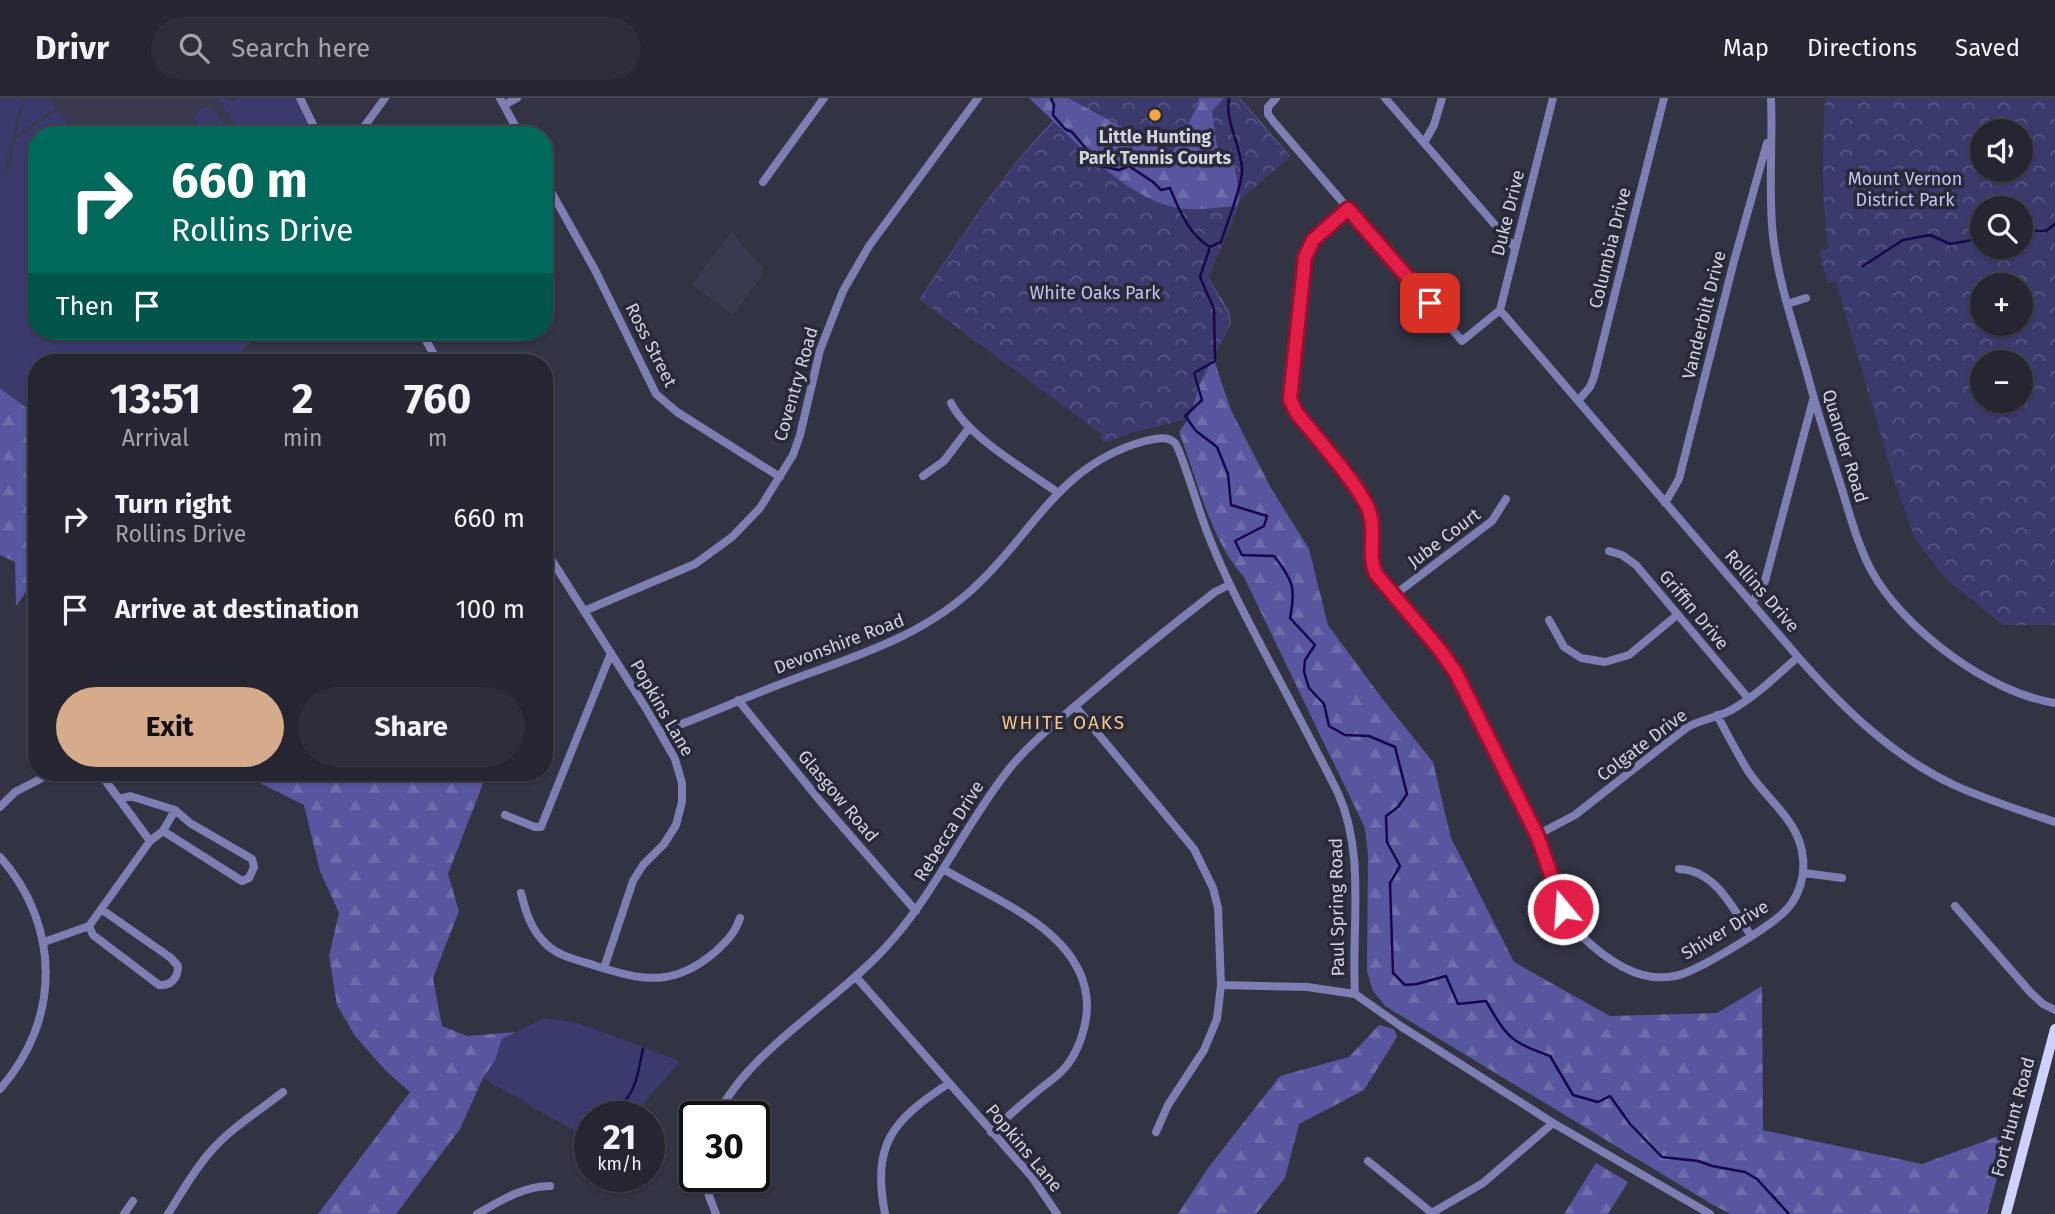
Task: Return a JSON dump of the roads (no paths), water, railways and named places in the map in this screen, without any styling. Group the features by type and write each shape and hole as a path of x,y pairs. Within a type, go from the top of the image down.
{"main road":[{"name":"Fort Hunt Road","path":"2006,1214 2055,1029"}],"street":[{"path":"300,98 314,126"},
{"path":"365,126 385,98"},
{"path":"515,126 502,102 517,98"},
{"path":"763,182 824,98"},
{"name":"Coventry Road","path":"584,611 610,598 681,572 709,555 751,519 769,497 800,435 820,350 843,292 869,246 978,98"},
{"path":"1276,98 1268,107 1268,114 1273,121 1462,341 1500,310"},
{"path":"1385,98 1516,248"},
{"path":"1424,143 1434,125 1442,98"},
{"name":"Duke Drive","path":"1500,310 1553,98"},
{"name":"Columbia Drive","path":"1578,401 1590,387 1594,377 1664,98"},
{"name":"Quander Road","path":"1771,98 1772,231 1787,304 1813,400 1855,533 1873,573 1886,592 1921,630 1963,664 2006,689 2055,703"},
{"name":"Vanderbilt Drive","path":"1665,503 1679,479 1734,261 1770,134"},
{"name":"Ross Street","path":"553,195 595,270 656,394 677,412 780,477"},
{"name":"Shiver Drive","path":"1348,209 1313,240 1305,257 1290,394 1296,412 1367,505 1372,524 1370,553 1376,574 1456,673 1537,835 1570,923 1625,969 1657,977 1679,975 1694,969 1779,918 1796,896 1804,873"},
{"path":"1787,304 1806,298"},
{"name":"Rollins Drive","path":"1500,310 1844,707 1916,764 1965,790 2055,822"},
{"path":"1752,603 1765,581 1813,400"},
{"path":"951,403 955,413 969,428 1057,492"},
{"path":"923,476 944,461 969,428"},
{"name":"Devonshire Road","path":"660,732 882,646 933,621 981,581 1057,492 1086,467 1113,452 1152,440 1163,438 1174,442"},
{"name":"Paul Spring Road","path":"1174,442 1229,585 1348,816 1354,858 1355,994 1553,1124 1710,1214"},
{"name":"Jube Court","path":"1393,596 1492,521 1506,499"},
{"name":"Griffin Drive","path":"1609,551 1633,562 1748,698"},
{"name":"Popkins Lane","path":"553,562 660,732 675,759 683,792 681,810 668,838 643,865 633,881 604,968"},
{"name":"Rebecca Drive","path":"726,1101 733,1090 769,1052 887,947 945,870 987,800 1010,768 1036,739 1187,614 1215,592 1229,585"},
{"path":"1549,620 1564,647 1581,658 1605,662 1629,655 1677,614"},
{"path":"505,815 541,827 611,653"},
{"name":"Colgate Drive","path":"1537,835 1575,814 1686,728 1731,710 1798,657"},
{"name":"Glasgow Road","path":"738,700 821,802 916,911"},
{"path":"1075,706 1180,830 1205,868 1218,908 1221,985 1219,1013 1205,1050 1168,1105 1156,1132"},
{"path":"1717,715 1749,772 1796,832 1804,873 1842,878"},
{"path":"0,807 15,792 36,781"},
{"path":"106,781 150,841"},
{"path":"119,799 130,796 174,810 190,823 252,859 254,867 249,878 242,881 233,877 163,831"},
{"path":"44,942 89,926 150,841 163,831 174,810"},
{"path":"0,857 26,895 44,942 46,960 44,994 38,1023 22,1060 0,1089"},
{"path":"1679,869 1694,871 1712,883 1730,903 1751,936"},
{"path":"945,870 1004,903 1051,935 1073,959 1085,986 1085,1025 1069,1062 1057,1077 991,1132"},
{"path":"521,893 528,920 545,943 565,956 647,979 684,973 704,961 729,940 740,918"},
{"path":"1955,906 2031,993 2055,1010"},
{"path":"89,926 93,935 159,985 166,986 178,974 178,966 171,958 101,909"},
{"name":"Popkins Lane","path":"856,977 947,1084 1032,1177 1057,1214"},
{"path":"1221,985 1307,987 1355,994"},
{"path":"886,1214 880,1168 888,1140 914,1108 947,1084"},
{"path":"168,1214 192,1174 212,1149 283,1092"},
{"path":"1368,1161 1431,1214 1483,1183 1553,1124"},
{"path":"477,1214 529,1188 550,1186"},
{"path":"708,1192 716,1214"},
{"path":"124,1214 133,1201"}],"waterway":[{"path":"1051,98 1054,105 1053,115 1065,129 1072,132 1101,166 1119,170 1129,166 1161,190 1170,188 1190,229 1210,247"},
{"path":"1229,98 1229,116 1241,159 1242,175 1221,242 1210,247 1200,277 1214,309 1215,361 1194,373 1202,400 1185,416 1196,431 1217,447 1228,474 1231,505 1267,516 1264,526 1235,541 1242,555 1274,556 1289,578 1293,592 1290,618 1315,645 1305,660 1304,672 1309,688 1324,704 1329,726 1345,735 1369,736 1395,747 1407,794 1398,807 1386,816 1387,842 1400,866 1390,883 1393,973 1405,985 1446,976 1458,1004 1486,1001 1511,1037 1526,1047 1550,1056 1573,1095 1598,1102 1610,1096 1630,1124 1662,1157 1698,1161 1745,1172 1757,1179 1789,1214"},
{"path":"2033,230 2046,231 2055,224"},
{"path":"1863,266 1903,240 1930,235 1950,244 1970,240"},
{"path":"625,1101 637,1077 643,1049"}],"place":[{"name":"Little Hunting Park Tennis Courts","path":"1155,115"}],"district":[{"name":"WHITE OAKS","path":"1064,722"}],"park label":[{"name":"Mount Vernon District Park","path":"1905,189"},
{"name":"White Oaks Park","path":"1095,293"}]}
